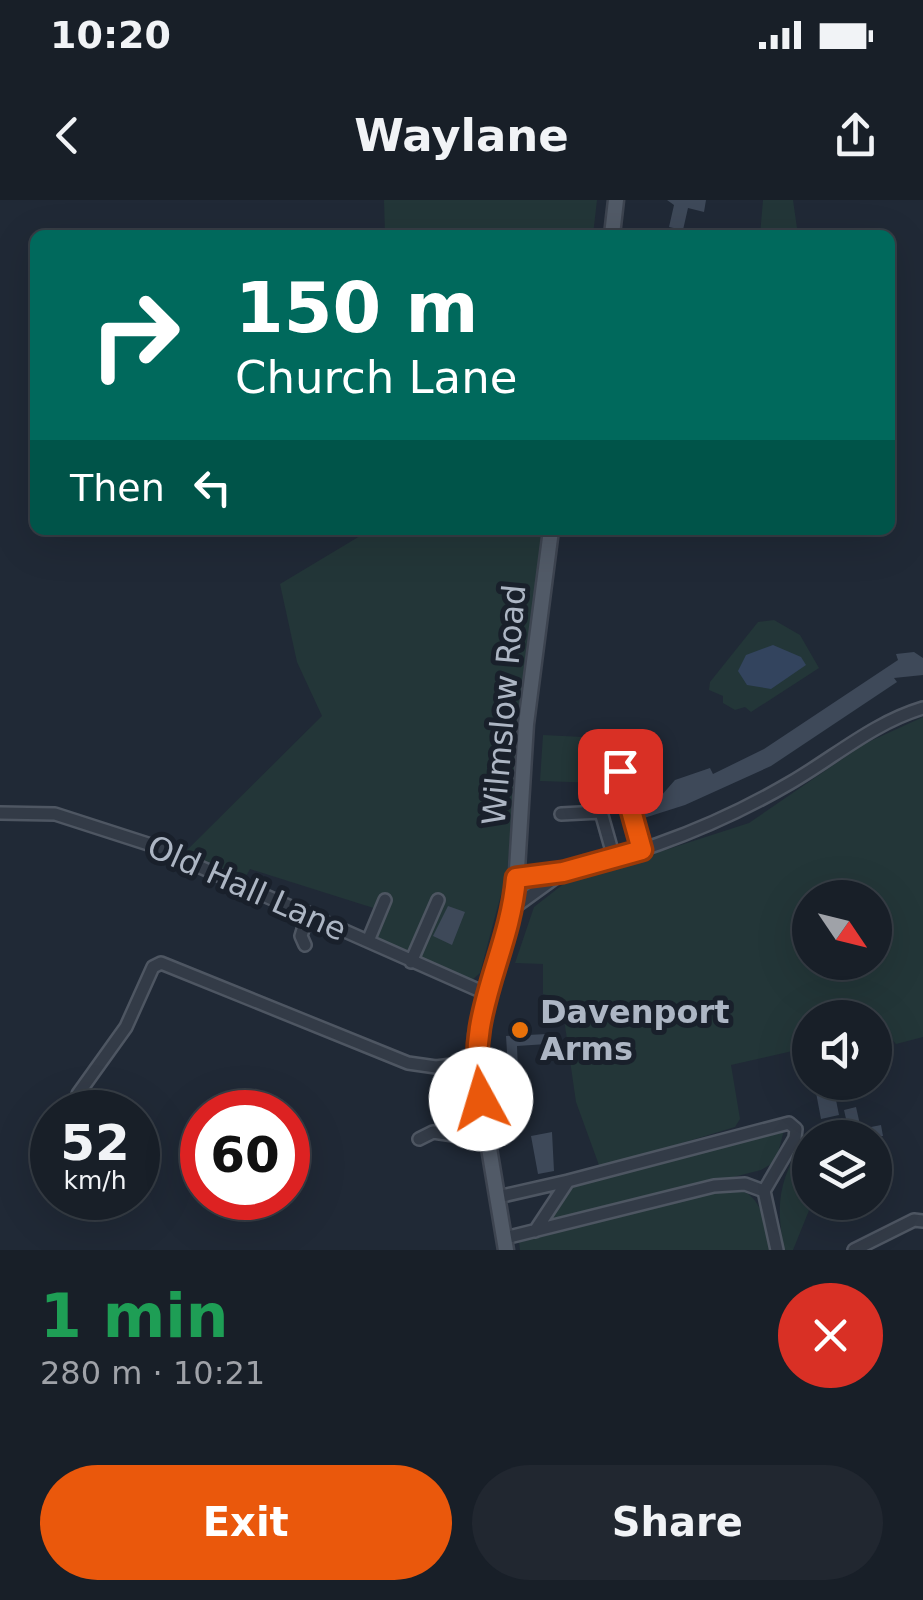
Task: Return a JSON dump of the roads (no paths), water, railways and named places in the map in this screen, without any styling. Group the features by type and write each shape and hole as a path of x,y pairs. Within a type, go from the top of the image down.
{"main road":[{"path":"613,230 616,200"},
{"name":"Wilmslow Road","path":"506,1244 476,1062 485,993 512,909 516,882 526,724 550,535"}],"street":[{"path":"516,882 642,850 766,797 894,717 923,708"},
{"path":"620,771 642,850"},
{"path":"560,814 601,812 614,858"},
{"name":"Old Hall Lane","path":"0,814 55,814 94,824 308,913 485,993"},
{"path":"512,909 563,872"},
{"path":"368,942 386,900"},
{"path":"412,962 438,900"},
{"path":"305,945 301,936 308,913"},
{"path":"81,1090 126,1027 152,966 161,963 408,1063 436,1068 476,1062"},
{"path":"498,1197 756,1130 794,1124 792,1145 764,1192 777,1250"},
{"path":"419,1139 432,1132 488,1140"},
{"path":"536,1231 568,1181"},
{"path":"506,1244 536,1231 714,1186 746,1184 764,1192"},
{"path":"854,1250 914,1220 923,1221"}],"water":[{"path":"773,645 801,657 806,665 771,689 747,685 738,671 746,655"}],"place":[{"name":"Davenport Arms","path":"520,1030"}]}
